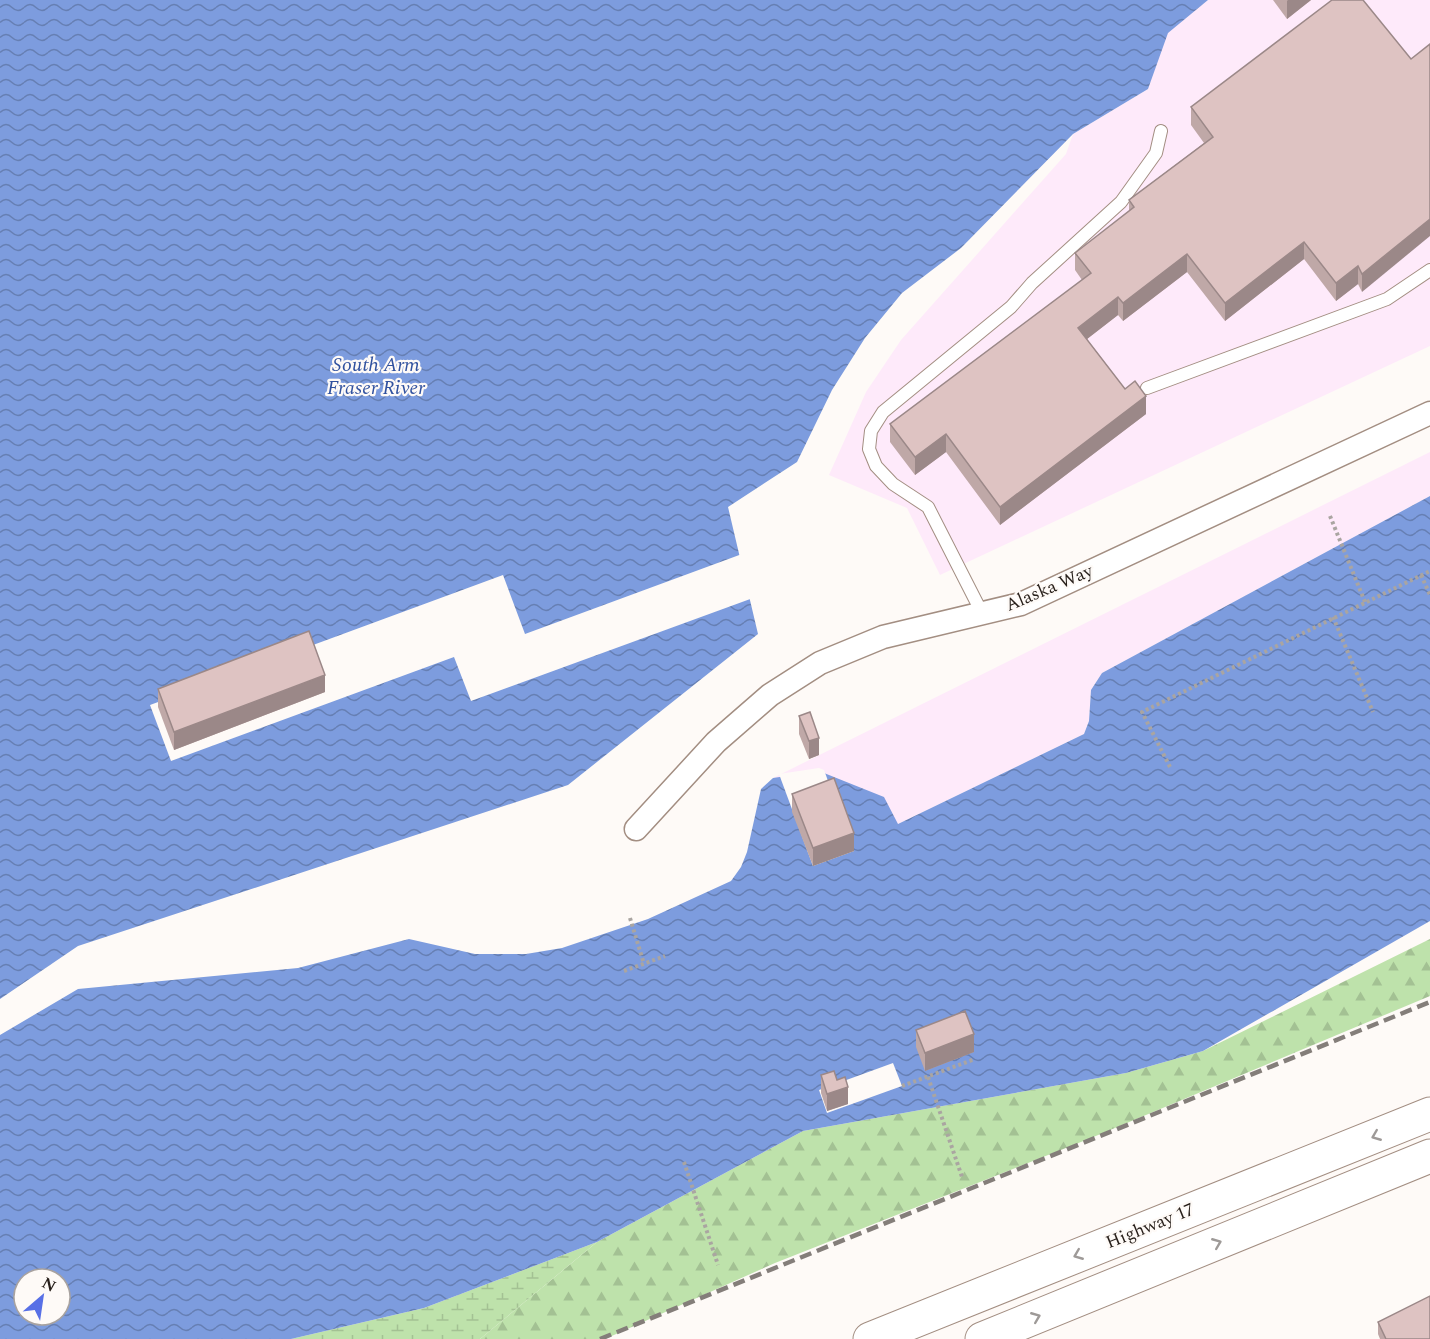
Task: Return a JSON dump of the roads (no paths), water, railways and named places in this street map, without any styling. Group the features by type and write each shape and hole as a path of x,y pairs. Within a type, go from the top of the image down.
{"highway":[{"name":"Highway 17","path":"870,1339 1430,1114"},
{"path":"982,1339 1430,1156"}],"street":[{"name":"Alaska Way","path":"636,829 716,742 770,694 820,663 883,637 1022,604 1430,413"}],"lane":[{"path":"982,613 928,507 893,484 876,466 869,449 871,431 882,412 1011,307 1032,284 1121,202 1156,153 1161,130"},
{"path":"1147,388 1387,299 1430,270"}],"water":[{"name":"South Arm Fraser River","path":"0,0 1208,0 1168,33 1148,89 1073,134 961,248 902,293 865,338 832,390 797,462 728,507 758,634 568,785 78,946 0,999"},
{"path":"1430,496 1430,921 1203,1051 1126,1073 803,1131 597,1242 424,1308 291,1339 0,1339 0,1035 78,989 298,968 409,939 475,954 526,954 562,948 648,919 731,881 741,867 747,852 761,789 773,778 819,771 884,797 898,824 1084,734 1089,721 1091,690 1102,673"}],"railway":[{"path":"600,1339 1430,1002"}]}
